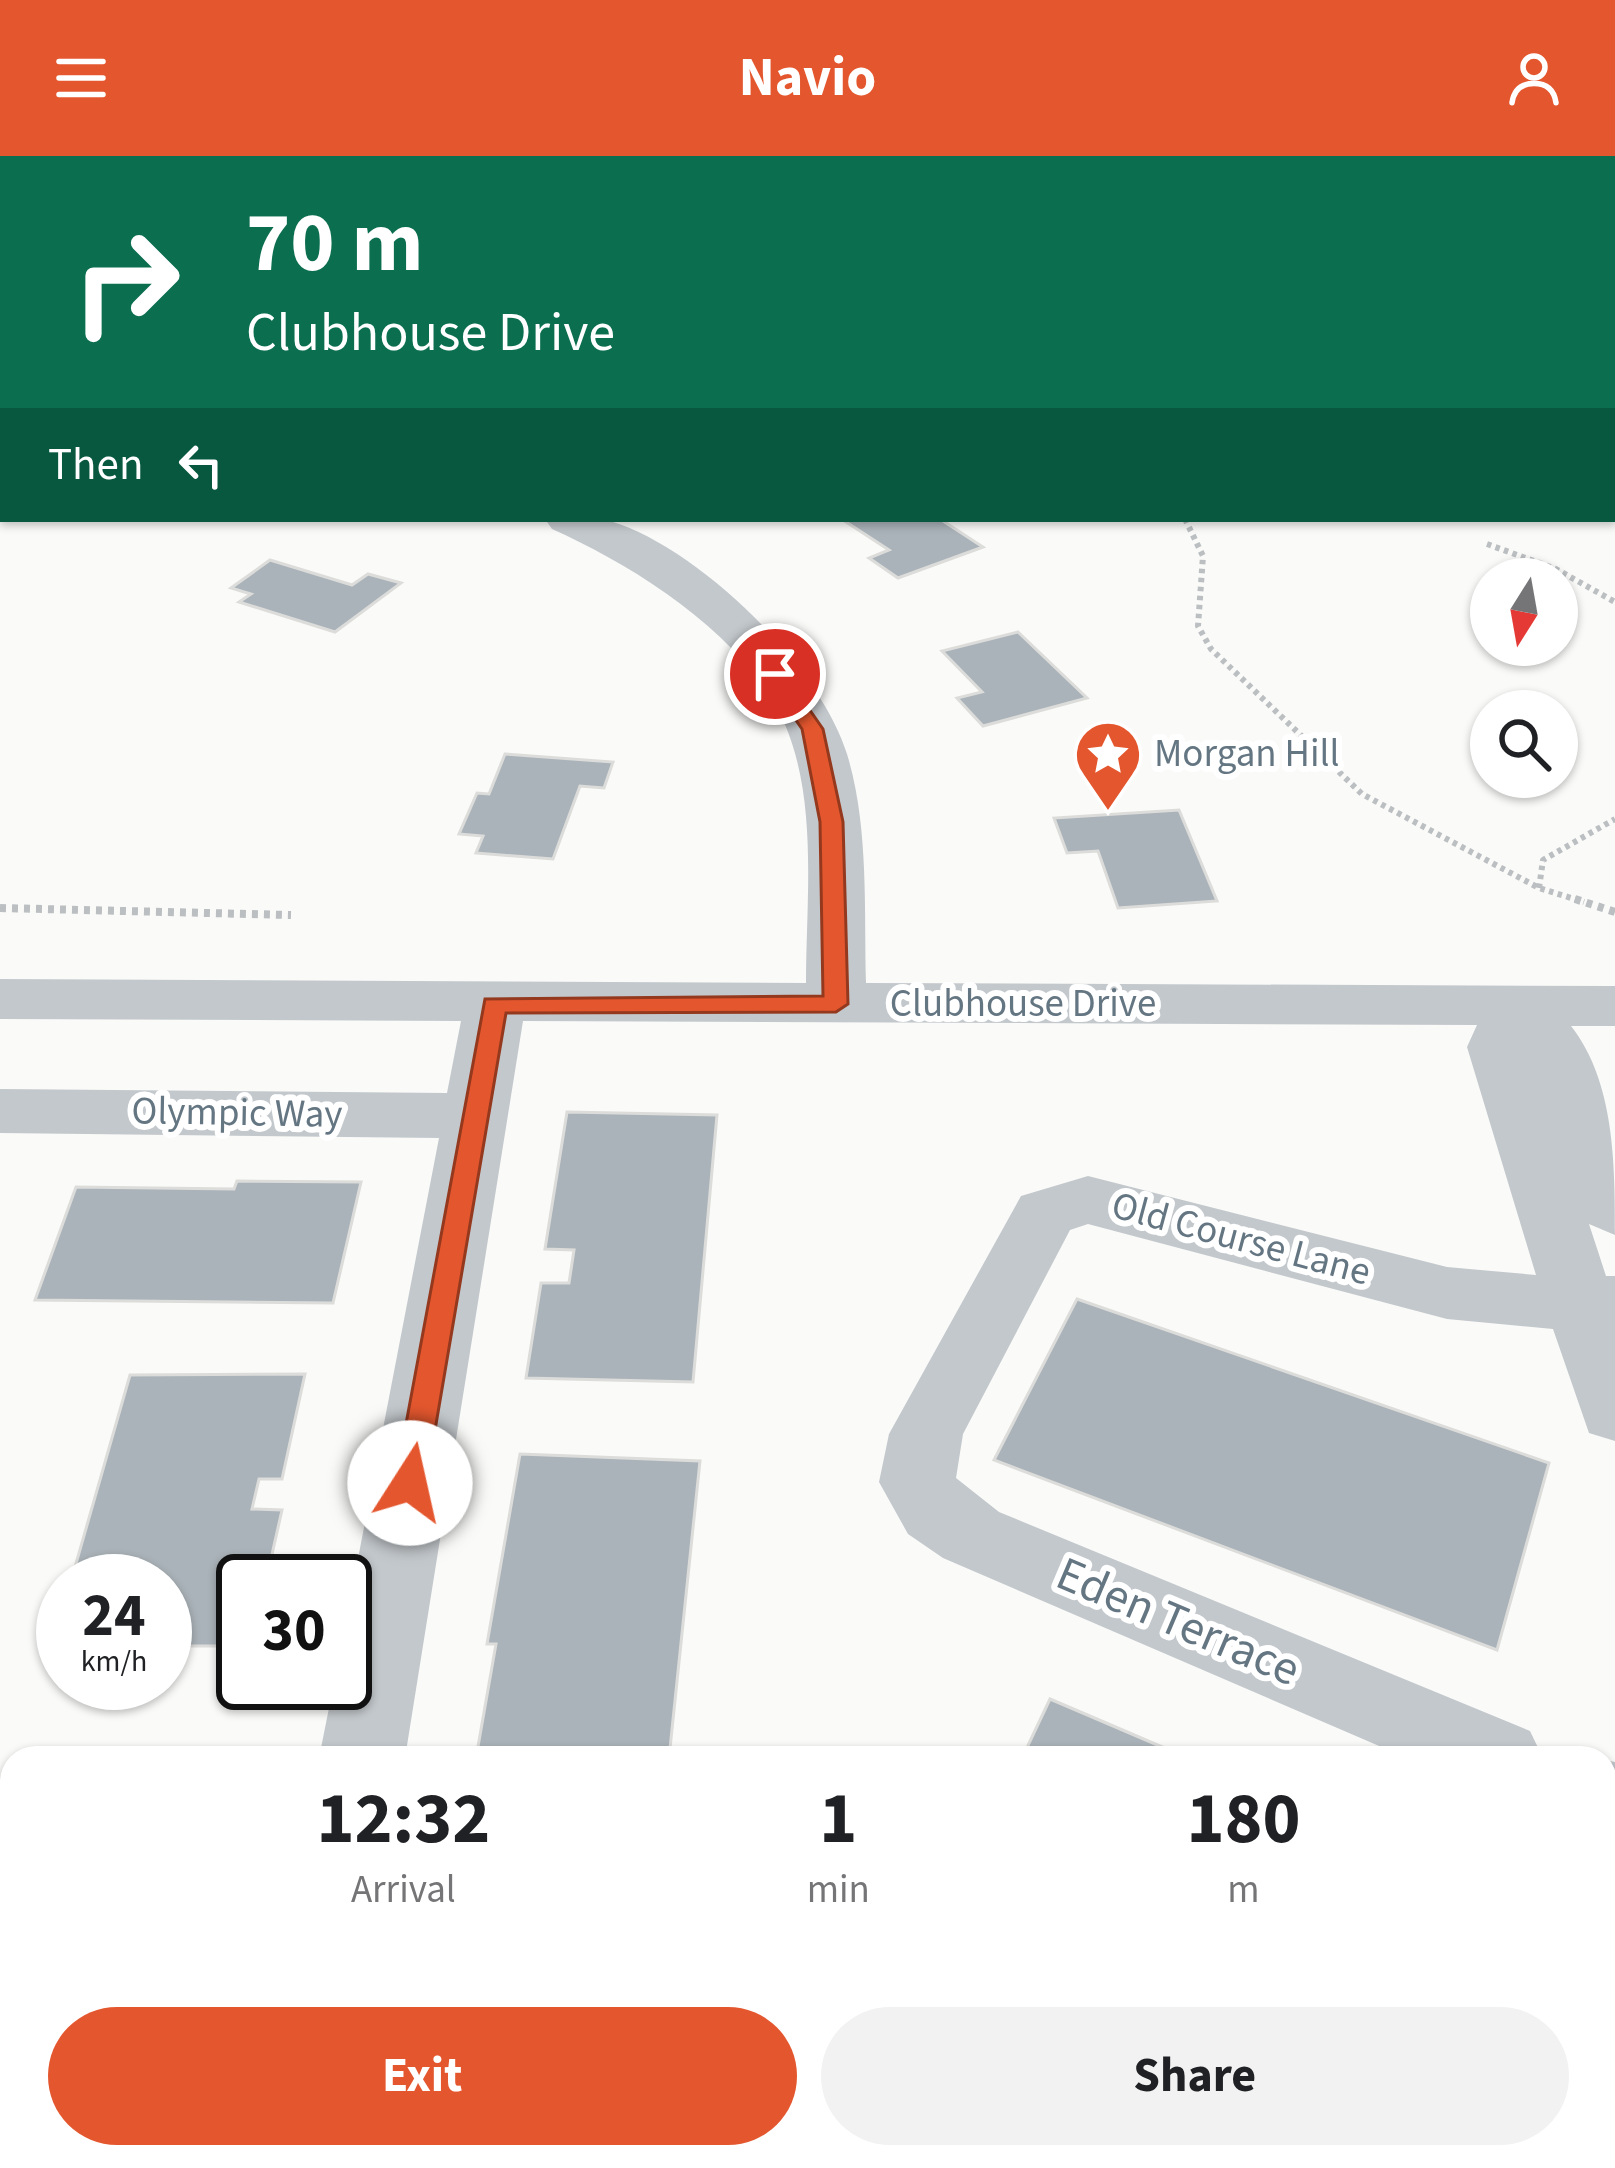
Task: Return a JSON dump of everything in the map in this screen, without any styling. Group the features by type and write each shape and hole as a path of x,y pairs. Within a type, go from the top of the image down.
{"street":[{"path":"575,522 620,541 697,587 755,647 813,729 831,822 836,1004"},
{"name":"Clubhouse Drive","path":"0,1000 1615,1006"},
{"path":"364,1746 494,1005"},
{"path":"1615,1211 1558,1048 1516,1005 1498,1047 1597,1304 1615,1412"},
{"name":"Olympic Way","path":"0,1111 475,1116"},
{"name":"Old Course Lane","path":"926,1434 1045,1214 1088,1200 1447,1293 1597,1304"},
{"name":"Eden Terrace","path":"926,1434 917,1481 935,1510 971,1535 1472,1746"}],"path":[{"path":"1186,522 1203,556 1204,599 1198,626 1211,649 1362,794 1539,888 1615,912"},
{"path":"1486,544 1556,569 1615,602"},
{"path":"1539,888 1543,860 1615,819"},
{"path":"0,908 292,916"}],"building":[{"path":"846,522 945,522 983,547 898,578 869,558 889,550"},
{"path":"270,560 352,585 368,574 401,583 335,632 239,602 251,594 231,588"},
{"path":"1018,632 1087,698 983,726 957,698 982,692 942,651"},
{"path":"505,754 613,762 604,788 580,786 553,859 476,853 483,836 459,834 477,793 489,794"},
{"path":"1179,810 1217,901 1118,908 1098,851 1067,853 1054,818"},
{"path":"567,1112 717,1115 693,1382 526,1378 541,1283 569,1283 574,1250 545,1249"},
{"path":"237,1181 361,1182 333,1303 35,1300 76,1187 234,1189"},
{"path":"1077,1299 1549,1463 1497,1650 994,1460"},
{"path":"305,1374 282,1479 259,1479 252,1509 282,1510 272,1554 216,1554 216,1646 192,1646 192,1554 79,1554 130,1375"},
{"path":"520,1454 700,1461 670,1746 478,1746 496,1644 487,1644"},
{"path":"1050,1699 1160,1746 1028,1746"}],"place":[{"name":"Morgan Hill","path":"1108,813"}],"route":[{"path":"410,1483 494,1005 836,1004 831,822 813,729 775,674"}]}
